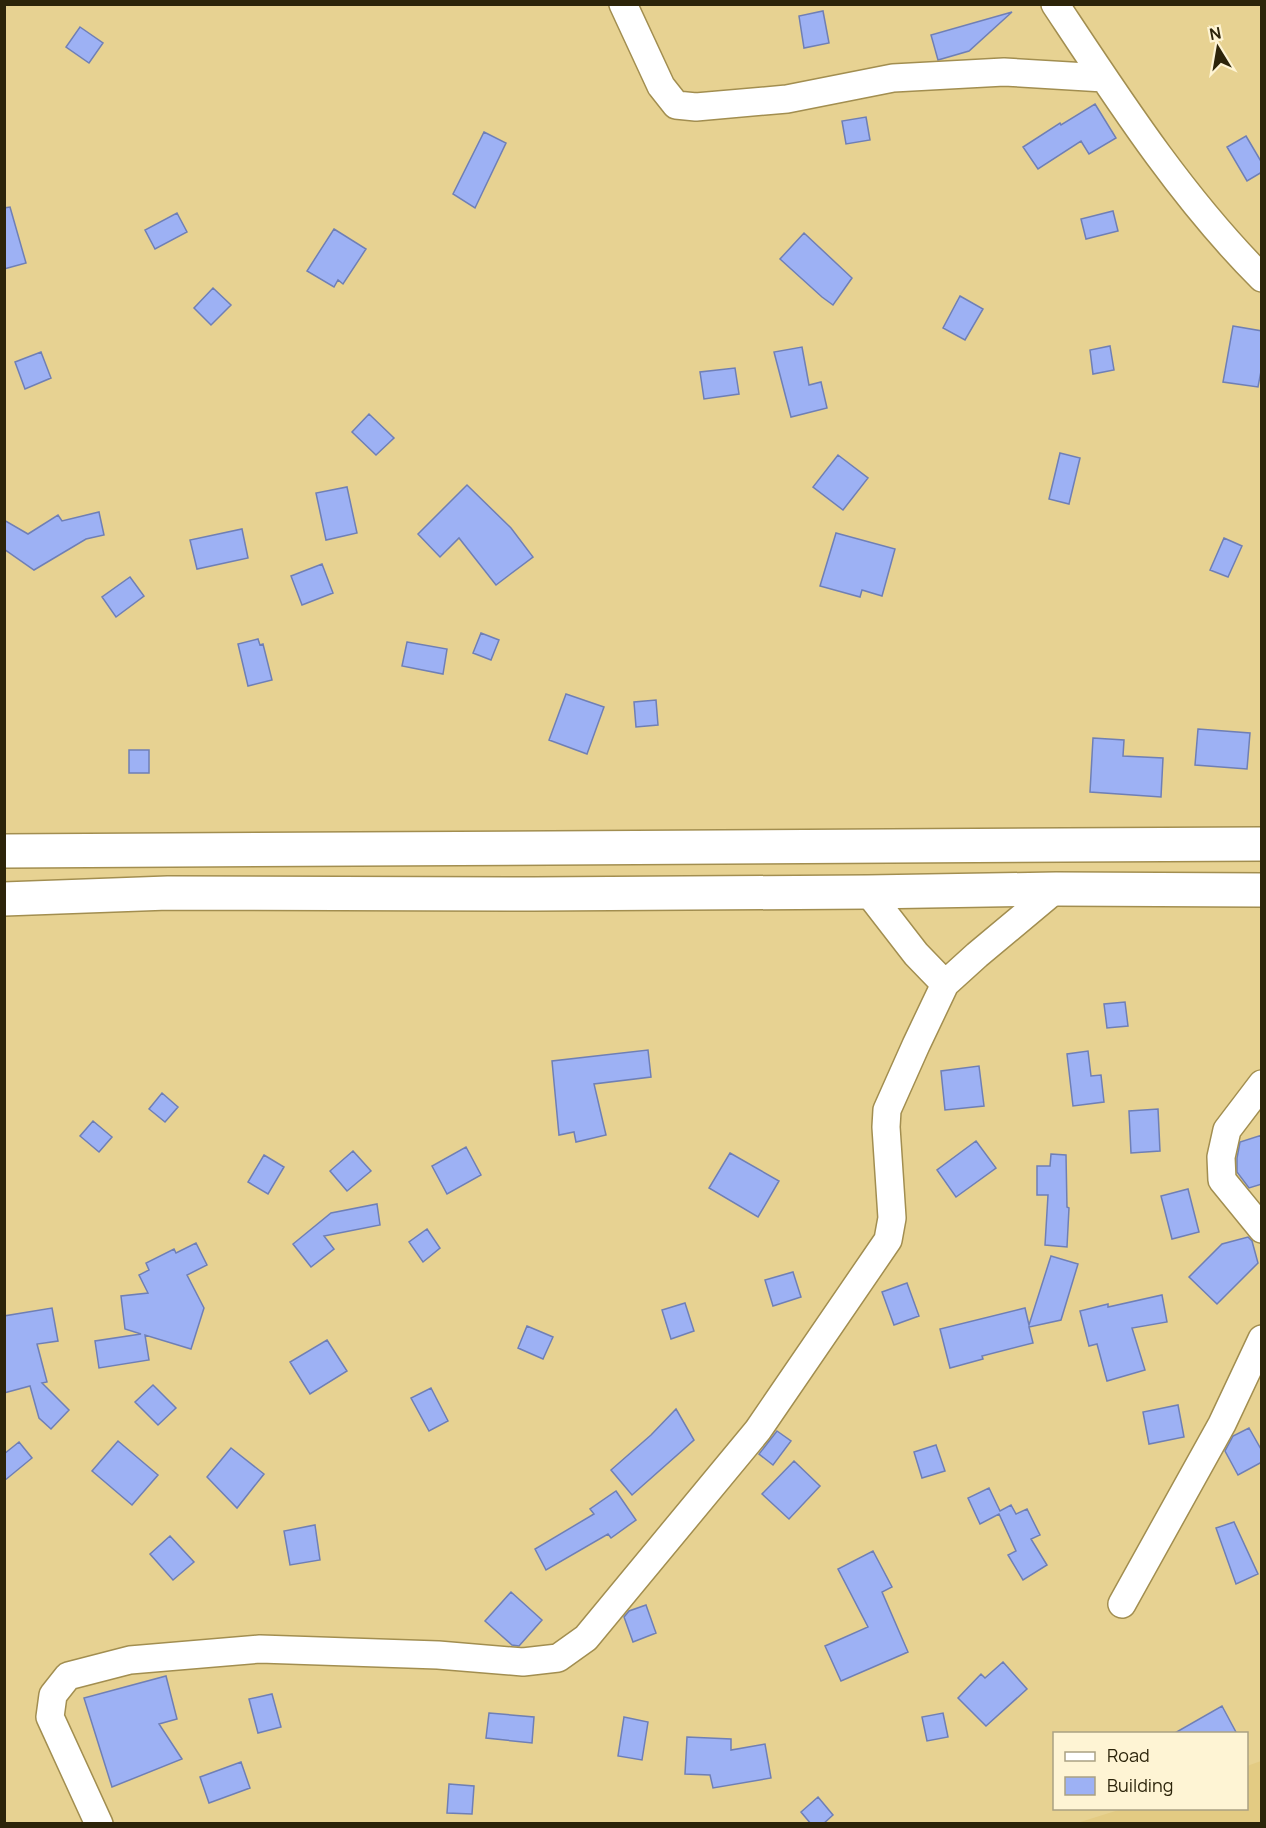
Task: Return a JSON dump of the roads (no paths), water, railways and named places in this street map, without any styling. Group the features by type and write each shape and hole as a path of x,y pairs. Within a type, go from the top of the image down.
{"highway":[{"path":"4,851 1262,844"},
{"path":"4,898 168,893 1262,890"}],"street":[{"path":"623,4 661,86 676,105 696,107 787,99 893,78 1004,72 1104,78"},
{"path":"1055,4 1163,161 1232,248 1262,278"},
{"path":"99,1824 50,1717 53,1695 68,1676 130,1660 260,1649 438,1655 523,1662 558,1658 586,1638 758,1430 888,1240 892,1218 886,1110 945,984 1056,889"},
{"path":"868,892 916,954 945,984"},
{"path":"1262,1084 1227,1130 1221,1157 1222,1180 1262,1229"},
{"path":"1122,1604 1222,1424 1262,1339"}]}
